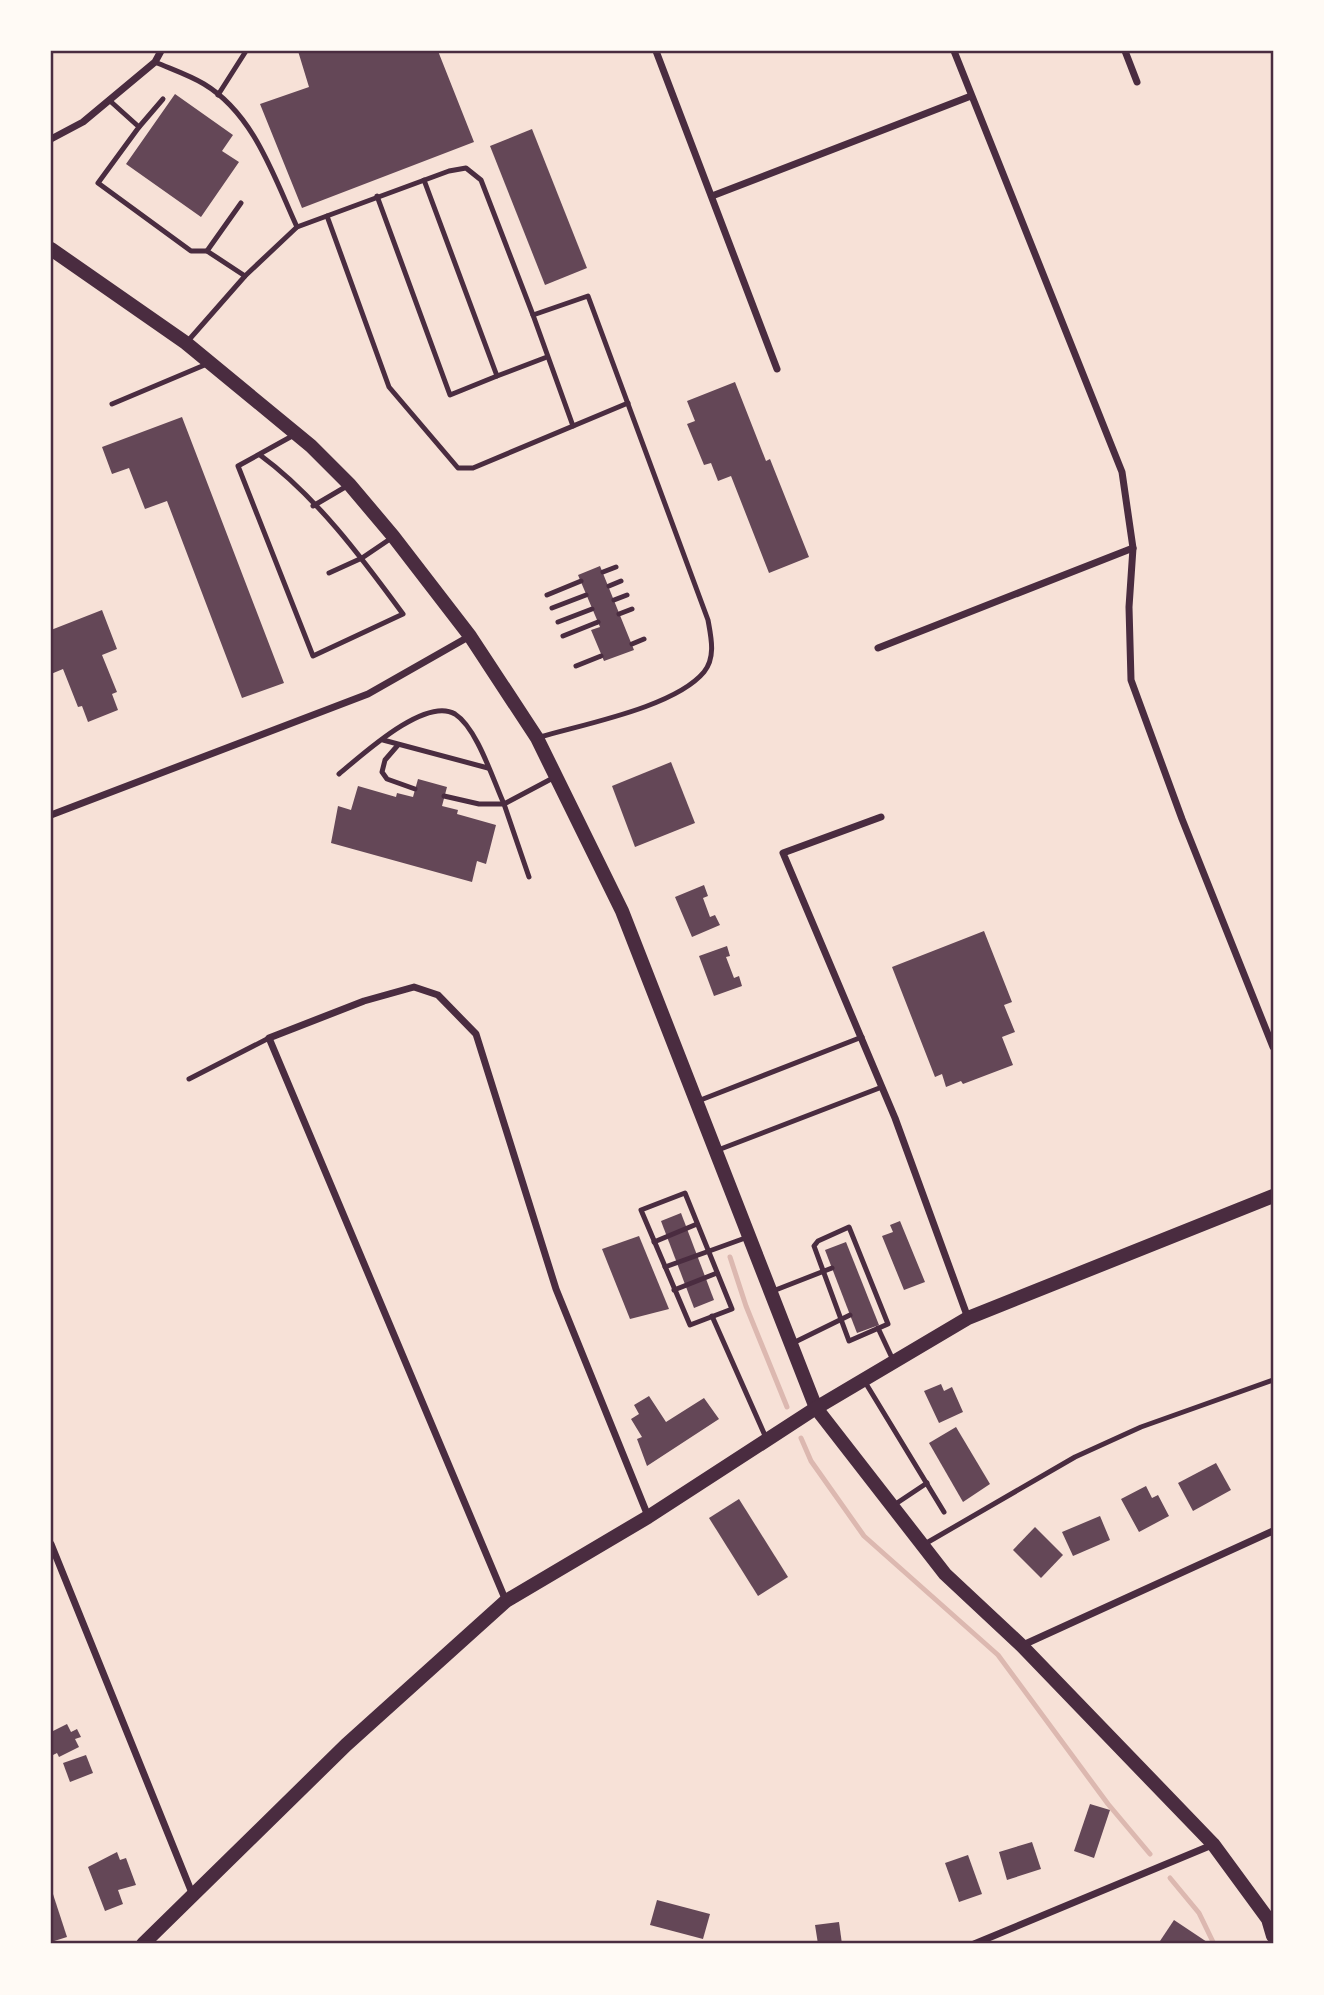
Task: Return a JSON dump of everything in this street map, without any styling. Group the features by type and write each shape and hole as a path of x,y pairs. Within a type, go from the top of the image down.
{"main road":[{"path":"51,248 187,343 297,434 350,485 470,636 537,738 622,911 816,1408 945,1574 1022,1646 1213,1844 1270,1918 1273,1936"},
{"path":"144,1944 192,1893 346,1745 506,1601 648,1517 816,1408 968,1318 1273,1196"}],"street":[{"path":"51,139 83,122 155,62 161,51"},
{"path":"656,51 778,369"},
{"path":"954,51 1122,472 1133,548 1129,607 1131,680 1182,819 1273,1046"},
{"path":"1125,51 1137,82"},
{"path":"712,196 971,96"},
{"path":"878,648 1133,548"},
{"path":"51,815 368,694 470,636"},
{"path":"881,817 783,853 882,1087 968,1318"},
{"path":"506,1601 269,1038 364,1001 414,987 438,995 476,1034 556,1289 648,1517"},
{"path":"1022,1646 1273,1531"},
{"path":"51,1544 192,1893"},
{"path":"974,1944 1213,1844"}],"lane":[{"path":"218,95 246,51"},
{"path":"155,62 204,84 233,107 263,151 297,227"},
{"path":"163,99 98,183 191,251 207,251 245,276"},
{"path":"109,100 139,127"},
{"path":"187,343 245,276 297,227 377,196 466,168 481,180 573,426"},
{"path":"424,180 497,376"},
{"path":"377,196 450,395 547,357"},
{"path":"207,251 241,203"},
{"path":"327,216 388,387 458,468 473,468 628,403"},
{"path":"533,315 588,296 708,621 713,646 705,670 663,700 537,738"},
{"path":"112,404 210,363"},
{"path":"260,455 281,471 362,558 403,614 313,656 238,466 297,434"},
{"path":"313,506 350,485"},
{"path":"329,573 362,558 393,536"},
{"path":"603,572 616,567"},
{"path":"547,594 581,581"},
{"path":"608,586 621,581"},
{"path":"552,608 586,595"},
{"path":"614,600 627,595"},
{"path":"558,622 592,609"},
{"path":"619,614 632,609"},
{"path":"563,636 597,622"},
{"path":"632,644 644,639"},
{"path":"576,666 601,656"},
{"path":"339,774 418,715 435,711 453,712 464,723 488,768 504,804 529,877"},
{"path":"382,740 488,768"},
{"path":"398,745 385,760 382,772 387,779 415,789"},
{"path":"444,796 479,804 504,804 556,776"},
{"path":"696,1102 862,1037"},
{"path":"189,1079 269,1038"},
{"path":"715,1152 882,1087"},
{"path":"685,1193 732,1309 690,1325 654,1242 641,1210 685,1193"},
{"path":"654,1242 697,1224"},
{"path":"849,1227 860,1256 888,1324 849,1341 839,1320 814,1246 818,1241 849,1227"},
{"path":"665,1268 748,1237"},
{"path":"853,1260 860,1256"},
{"path":"770,1292 832,1268"},
{"path":"674,1290 717,1273"},
{"path":"862,1282 870,1279"},
{"path":"830,1293 840,1290"},
{"path":"871,1305 879,1302"},
{"path":"790,1344 850,1315"},
{"path":"712,1316 767,1440"},
{"path":"878,1328 894,1361"},
{"path":"864,1379 944,1512"},
{"path":"923,1545 1075,1457 1142,1427 1273,1380"},
{"path":"893,1506 927,1483"}],"building":[{"path":"298,51 438,51 474,142 302,208 260,104 309,87"},
{"path":"175,94 233,135 222,151 239,162 201,217 126,164"},
{"path":"532,129 587,268 545,285 490,146"},
{"path":"735,382 766,461 770,459 809,557 769,573 731,476 718,481 711,463 704,465 687,424 695,421 687,401"},
{"path":"182,417 284,683 242,698 167,501 145,509 129,468 112,474 102,447"},
{"path":"600,566 634,650 604,661 591,630 600,627 578,575"},
{"path":"102,610 117,649 102,655 117,692 112,694 118,710 88,722 82,706 78,707 63,669 51,674 51,630"},
{"path":"671,762 695,823 635,847 612,786"},
{"path":"418,779 447,787 442,806 458,810 457,814 496,825 486,864 477,861 472,882 331,843 338,806 351,810 358,786 396,797 397,793 413,797"},
{"path":"704,885 708,896 703,898 710,917 715,915 720,925 692,937 675,897"},
{"path":"984,931 1012,1002 1004,1005 1015,1032 1002,1037 1013,1065 963,1084 961,1081 946,1087 942,1074 935,1077 892,967"},
{"path":"727,946 730,956 726,957 734,978 739,976 742,986 714,996 699,956"},
{"path":"681,1213 714,1300 694,1308 661,1221"},
{"path":"900,1221 925,1282 904,1290 882,1236 893,1232 890,1225"},
{"path":"639,1236 669,1309 630,1319 602,1249"},
{"path":"846,1242 879,1325 857,1333 825,1250"},
{"path":"941,1384 944,1391 952,1387 963,1412 939,1423 924,1391"},
{"path":"649,1396 666,1422 704,1398 719,1419 647,1466 637,1439 642,1437 631,1419 639,1414 634,1405"},
{"path":"956,1427 990,1484 963,1502 929,1443"},
{"path":"1216,1463 1231,1490 1193,1511 1178,1483"},
{"path":"1146,1486 1152,1498 1158,1495 1169,1516 1139,1532 1121,1499"},
{"path":"739,1499 788,1577 758,1596 709,1518"},
{"path":"1100,1516 1110,1540 1073,1556 1062,1532"},
{"path":"1035,1527 1063,1555 1041,1578 1013,1550"},
{"path":"67,1724 71,1732 77,1729 81,1737 75,1739 79,1747 59,1757 57,1753 51,1756 51,1732"},
{"path":"86,1755 93,1773 70,1782 63,1763"},
{"path":"1090,1804 1110,1810 1094,1858 1074,1851"},
{"path":"1032,1842 1041,1869 1007,1880 999,1852"},
{"path":"117,1852 120,1860 126,1858 136,1885 118,1890 123,1904 105,1911 88,1867"},
{"path":"968,1855 982,1894 959,1902 945,1863"},
{"path":"51,1888 67,1937 51,1942"},
{"path":"657,1900 710,1914 703,1939 650,1925"},
{"path":"1174,1920 1210,1944 1158,1944"},
{"path":"839,1922 842,1944 818,1944 815,1925"}],"waterway":[{"path":"730,1257 746,1306 787,1407"},
{"path":"801,1438 811,1461 864,1536 998,1655 1108,1804 1150,1854"},
{"path":"1170,1878 1199,1913 1214,1944"}]}
